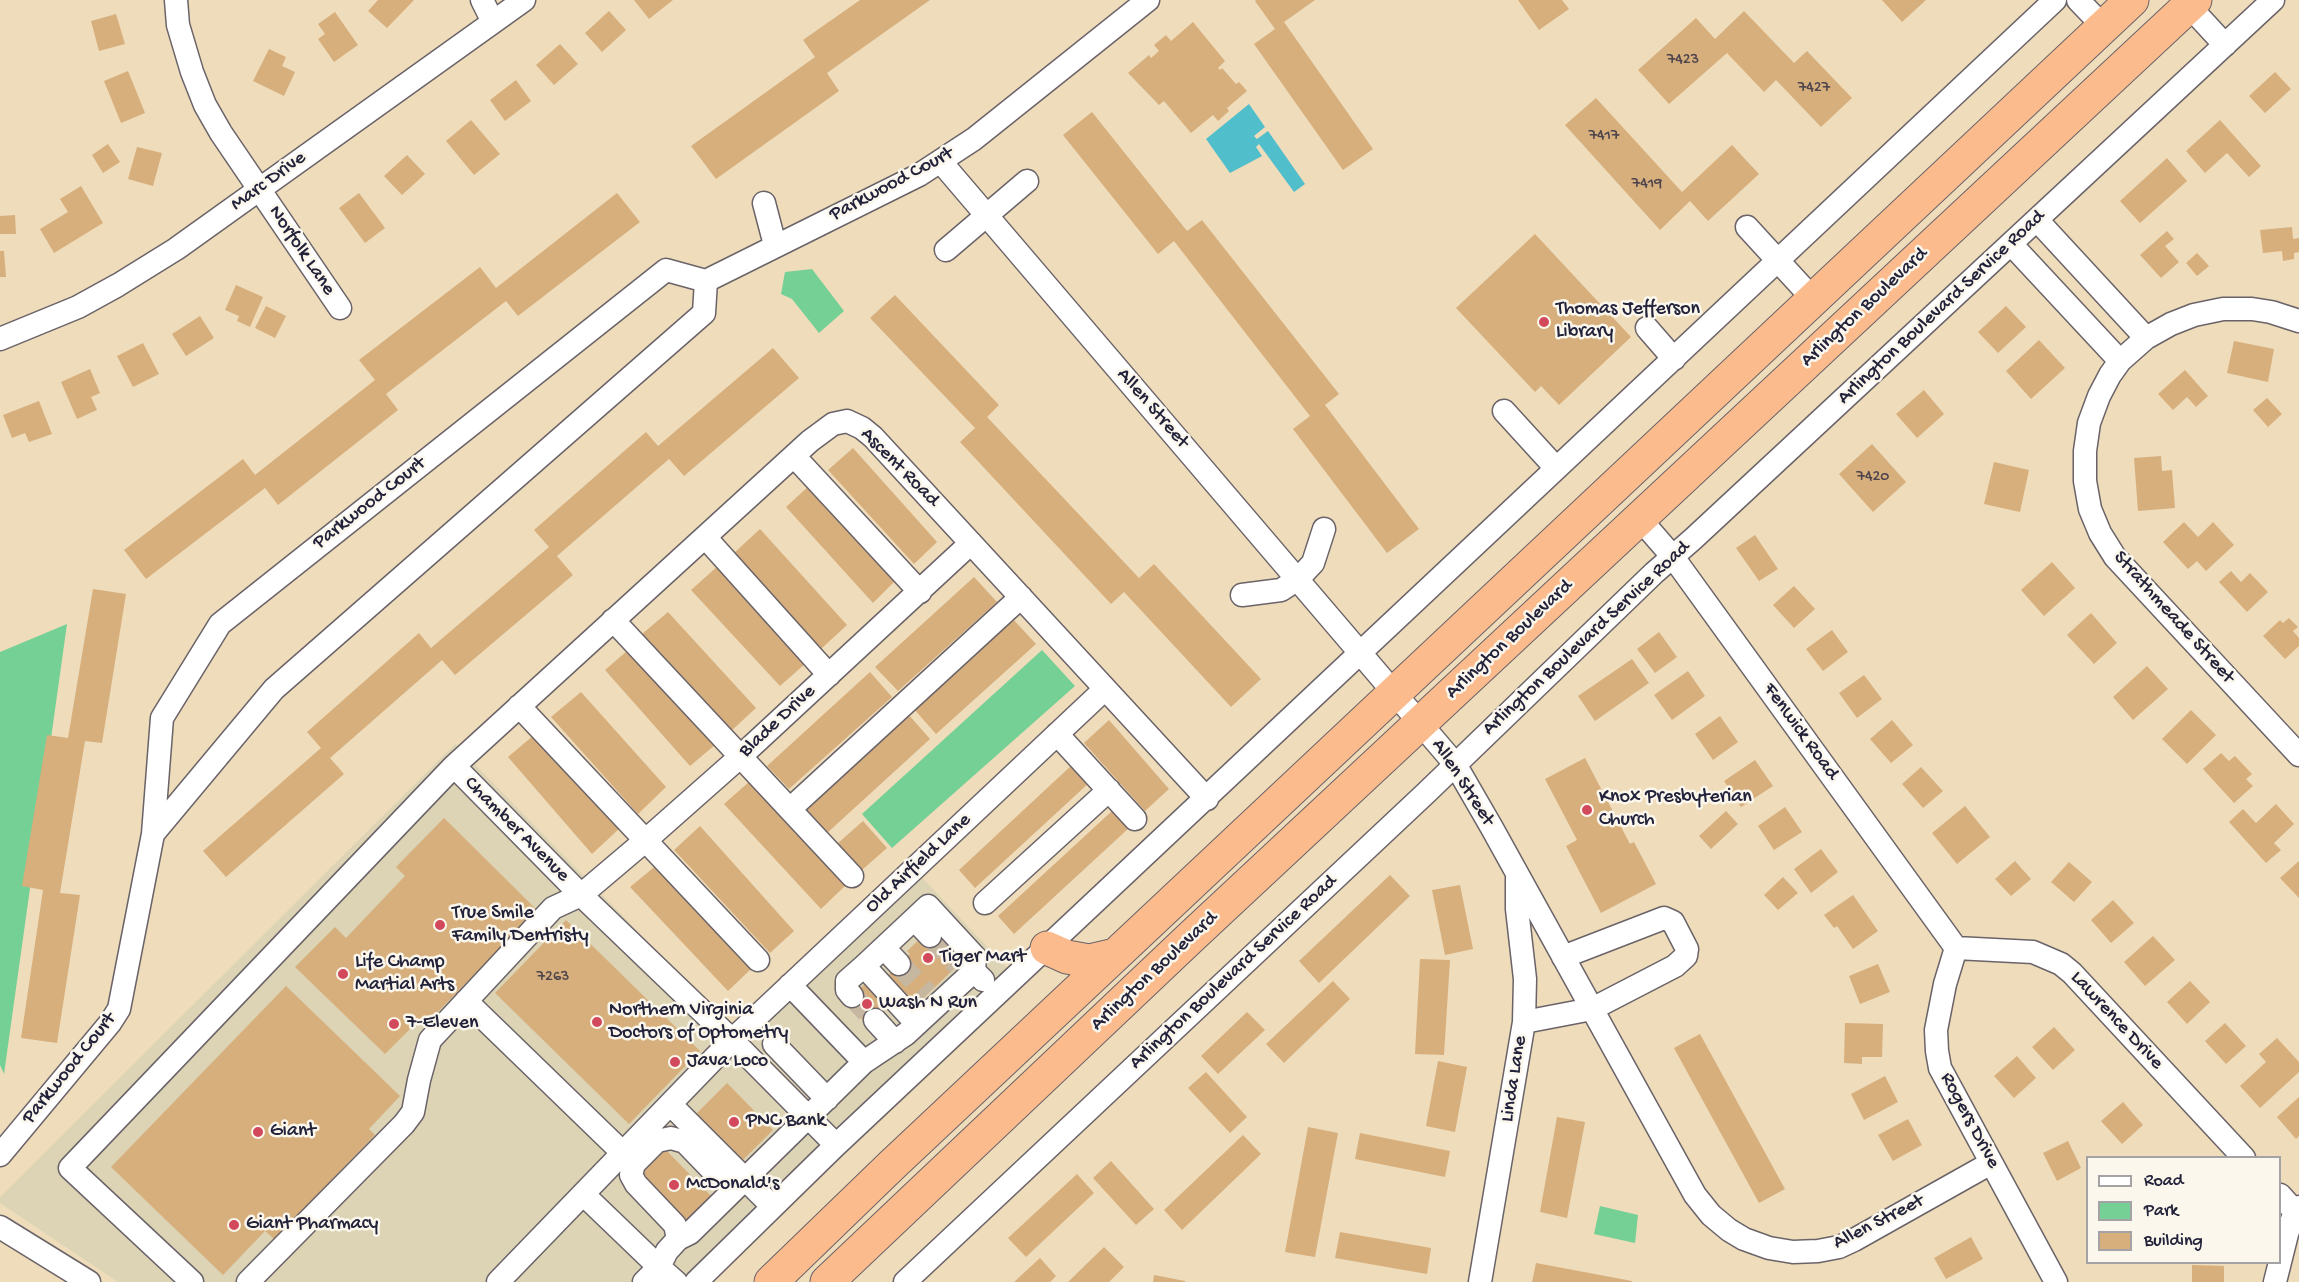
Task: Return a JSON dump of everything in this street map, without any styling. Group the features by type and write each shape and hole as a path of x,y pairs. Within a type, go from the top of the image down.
{"highway":[{"name":"Arlington Boulevard","path":"771,1282 1115,955 2132,0"},
{"name":"Arlington Boulevard","path":"827,1282 1190,938 2192,3"},
{"path":"1047,948 1066,957 1089,961 1115,955"},
{"path":"1047,948 1058,976 1059,993 1055,1012"}],"street":[{"name":"Norfolk Lane","path":"176,0 178,25 205,105 221,133 340,308"},
{"path":"482,0 493,22"},
{"name":"Marc Drive","path":"0,339 78,307 176,249 524,0"},
{"name":"Parkwood Court","path":"0,1155 119,1010 153,834 162,718 220,624 666,270 706,281 919,175 974,140 1148,0"},
{"path":"696,1282 836,1145 1207,799 1360,651 2055,0"},
{"path":"2078,0 2104,27"},
{"name":"Arlington Boulevard Service Road","path":"905,1282 1426,793 1654,573 2273,0"},
{"path":"2192,3 2225,45"},
{"name":"Allen Street","path":"941,162 1455,764 1695,1195 1711,1215 1744,1239 1769,1248 1793,1252 1818,1251 1839,1247 1991,1163"},
{"path":"946,250 1027,181"},
{"path":"764,203 776,245"},
{"path":"2037,220 2146,338"},
{"path":"1747,227 1814,300"},
{"path":"2011,244 2120,362"},
{"name":"Parkwood Court","path":"153,834 274,689 704,313 706,281"},
{"name":"Strathmeade Street","path":"2299,321 2261,310 2223,309 2194,315 2171,324 2146,338 2120,362 2099,396 2089,423 2085,451 2085,481 2091,508 2100,533 2115,557 2299,755"},
{"path":"1647,328 1674,359"},
{"path":"1504,411 1556,468"},
{"name":"Ascent Road","path":"192,1282 70,1168 454,766 794,456 833,424 847,421 862,428 1207,799"},
{"path":"794,456 920,592"},
{"name":"Fenwick Road","path":"1640,519 1673,557 1956,948"},
{"path":"1242,595 1281,590 1298,579 1313,563 1324,529"},
{"path":"705,537 829,675"},
{"name":"Blade Drive","path":"248,1282 404,1124 413,1112 430,1040 553,908 581,895 646,840 741,756 971,543"},
{"path":"790,809 1021,597"},
{"path":"613,620 852,876"},
{"name":"Old Airfield Lane","path":"498,1282 732,1040 1106,689"},
{"path":"519,706 758,960"},
{"path":"1057,734 1136,819"},
{"name":"Chamber Avenue","path":"454,766 581,895 732,1040 836,1145"},
{"path":"985,903 1109,790"},
{"name":"Linda Lane","path":"1480,1282 1524,1022 1525,979 1517,909 1517,874"},
{"path":"660,1277 667,1251 678,1239 690,1233 742,1177 808,1118 864,1062 906,1033 933,999 967,971 975,957 928,906 848,981 847,990 852,996"},
{"path":"1524,1022 1592,1009 1675,966 1686,956 1687,949 1673,922 1664,918 1563,957"},
{"path":"914,919 930,936"},
{"path":"884,948 900,964"},
{"name":"Lawrence Drive","path":"1956,948 2033,952 2061,964 2072,973 2242,1156"},
{"name":"Rogers Drive","path":"1956,948 1936,1030 1936,1051 1940,1068 2056,1282"},
{"path":"864,966 906,1033 929,1058"},
{"path":"967,971 996,995"},
{"path":"790,985 864,1062"},
{"path":"466,1001 623,1153"},
{"path":"874,1020 906,1033"},
{"path":"774,1044 827,1099"},
{"path":"670,1104 772,1206"},
{"path":"678,1239 675,1225 636,1184 631,1175 634,1164 657,1141 671,1138 685,1142 715,1173 742,1177"},
{"path":"583,1194 660,1277"},
{"path":"2281,1257 2293,1207"},
{"path":"0,1227 89,1282"},
{"path":"2275,1282 2279,1264"}],"shaded area":[{"path":"455,744 746,1042 920,875 1008,969 682,1282 118,1282 0,1203 0,1197"}],"green space":[{"path":"812,269 844,311 819,333 792,299 781,294 785,272"},
{"path":"67,624 4,1074 0,1065 0,652"},
{"path":"1042,650 1075,686 892,848 862,814"},
{"path":"1600,1206 1638,1215 1635,1243 1594,1234"}],"water":[{"path":"1249,104 1265,127 1254,136 1257,139 1268,131 1305,184 1294,192 1259,144 1256,147 1262,156 1230,173 1206,139"}],"building":[{"path":"378,0 414,0 387,28 368,11"},
{"path":"634,0 673,0 649,19"},
{"path":"860,0 930,0 827,73 839,91 716,179 691,146 815,57 803,40"},
{"path":"1256,0 1315,0 1284,22 1373,149 1343,170 1254,44 1275,29"},
{"path":"1518,0 1562,0 1569,9 1539,30"},
{"path":"1882,0 1926,0 1902,22"},
{"path":"609,11 626,30 602,52 585,33"},
{"path":"1744,11 1794,63 1807,51 1852,98 1821,127 1776,80 1764,92 1727,53 1669,104 1638,70 1696,18 1715,39"},
{"path":"335,12 358,45 334,62 318,39 325,34 318,24"},
{"path":"116,14 125,44 99,51 91,21"},
{"path":"1193,22 1225,61 1218,68 1220,70 1222,68 1236,84 1239,82 1247,91 1227,108 1229,111 1218,121 1213,115 1191,133 1164,101 1159,105 1128,73 1149,55 1151,58 1159,51 1154,45 1166,35 1171,41"},
{"path":"560,44 578,64 554,85 536,65"},
{"path":"269,49 286,57 282,66 295,72 284,96 253,81"},
{"path":"128,71 145,113 121,123 104,81"},
{"path":"2275,72 2291,89 2265,113 2249,96"},
{"path":"516,80 531,101 505,121 490,100"},
{"path":"1596,98 1682,192 1732,145 1759,174 1708,221 1690,201 1660,230 1565,125"},
{"path":"1092,112 1187,231 1202,220 1339,394 1325,405 1419,529 1387,553 1293,429 1310,416 1174,241 1158,254 1063,135"},
{"path":"471,120 500,154 474,175 446,141"},
{"path":"2220,120 2261,166 2249,177 2227,153 2205,173 2186,151"},
{"path":"108,144 120,162 103,173 92,155"},
{"path":"137,147 162,153 153,186 128,179"},
{"path":"407,155 425,174 402,195 384,176"},
{"path":"2167,158 2187,181 2140,223 2120,201"},
{"path":"81,186 103,223 54,253 40,229 68,212 60,199"},
{"path":"359,193 385,228 365,243 339,208"},
{"path":"617,193 640,222 518,316 506,301 386,394 398,410 278,505 265,488 146,579 124,550 243,459 255,475 375,380 359,360 480,267 496,288"},
{"path":"15,215 16,234 0,234 0,216"},
{"path":"2292,227 2293,239 2299,238 2299,252 2294,253 2294,259 2283,261 2282,251 2263,253 2260,230"},
{"path":"2167,231 2174,239 2165,246 2179,262 2161,278 2140,255"},
{"name":"Thomas Jefferson Library","path":"1535,234 1631,337 1559,405 1541,386 1535,392 1456,308"},
{"path":"0,251 4,251 6,277 0,277"},
{"path":"2197,253 2209,266 2197,276 2186,263"},
{"path":"236,285 263,297 250,327 237,321 239,316 225,310"},
{"path":"895,295 999,405 987,417 1139,578 1154,564 1261,679 1231,707 1124,592 1111,604 960,442 975,428 870,318"},
{"path":"266,306 286,316 275,338 255,328"},
{"path":"2006,306 2026,327 1998,353 1978,332"},
{"path":"200,316 214,338 186,356 172,334"},
{"path":"2039,340 2065,368 2031,399 2006,371"},
{"path":"2234,341 2274,349 2268,382 2227,373"},
{"path":"143,343 159,374 133,387 117,356"},
{"path":"773,348 799,378 684,476 669,459 557,556 573,575 455,675 442,660 330,758 344,774 226,877 203,851 321,748 307,732 419,633 431,648 549,547 534,530 646,432 658,446"},
{"path":"90,369 100,393 91,397 97,410 77,419 61,382"},
{"path":"2185,370 2208,396 2196,407 2187,397 2173,410 2158,394"},
{"path":"1924,390 1944,414 1917,438 1896,414"},
{"path":"2267,398 2282,414 2268,427 2253,410"},
{"path":"39,401 52,434 29,442 25,433 12,438 3,415"},
{"path":"1872,444 1906,482 1873,512 1839,474"},
{"path":"853,448 937,542 914,564 828,470"},
{"path":"2161,456 2162,471 2172,470 2175,508 2138,511 2134,458"},
{"path":"1994,462 2029,470 2020,512 1984,504"},
{"path":"811,484 896,580 873,603 786,507"},
{"path":"2184,522 2198,537 2213,522 2234,545 2206,571 2197,561 2188,569 2163,542"},
{"path":"760,529 847,625 821,649 734,553"},
{"path":"1755,535 1778,569 1759,581 1736,548"},
{"path":"2052,562 2075,588 2044,616 2021,590"},
{"path":"719,565 806,663 780,686 691,590"},
{"path":"2231,571 2241,582 2250,573 2268,592 2247,612 2219,582"},
{"path":"974,577 997,602 898,691 875,667"},
{"path":"1794,586 1815,609 1794,628 1773,605"},
{"path":"93,589 126,594 102,743 85,741 60,893 80,895 57,1043 21,1038 43,890 22,886 47,735 68,738"},
{"path":"668,612 756,708 730,732 642,634"},
{"path":"2091,613 2117,643 2094,664 2067,635"},
{"path":"1012,618 1036,644 936,734 913,708"},
{"path":"2289,618 2298,627 2293,631 2299,638 2299,646 2285,659 2263,636 2280,620 2283,623"},
{"path":"1832,630 1848,652 1823,671 1806,649"},
{"path":"1659,632 1677,657 1655,673 1637,649"},
{"path":"628,650 715,745 690,766 605,670"},
{"path":"1632,659 1649,683 1595,721 1578,696"},
{"path":"2147,666 2168,689 2133,720 2113,697"},
{"path":"1688,671 1705,696 1672,720 1654,695"},
{"path":"870,672 892,697 789,789 767,766"},
{"path":"1864,675 1882,699 1857,718 1839,693"},
{"path":"581,692 666,787 638,814 551,717"},
{"path":"2191,710 2216,735 2187,764 2162,739"},
{"path":"908,714 930,739 826,834 803,808"},
{"path":"1720,716 1738,742 1713,760 1695,734"},
{"path":"1109,720 1169,789 1145,811 1084,743"},
{"path":"1892,720 1913,745 1891,763 1870,739"},
{"path":"534,735 620,828 592,854 508,757"},
{"path":"2221,753 2229,761 2235,756 2252,774 2246,779 2253,786 2234,803 2203,769"},
{"name":"Knox Presbyterian Church","path":"1585,758 1630,844 1634,842 1656,884 1601,913 1566,846 1577,840 1545,779"},
{"path":"1755,760 1773,786 1741,807 1724,781"},
{"path":"1073,764 1090,782 975,888 959,870"},
{"path":"1921,767 1943,791 1923,808 1902,784"},
{"path":"750,781 846,885 821,909 724,804"},
{"path":"2276,804 2294,824 2274,843 2281,850 2266,863 2229,822 2243,809 2256,823"},
{"path":"1965,806 1990,837 1957,864 1932,833"},
{"path":"1785,807 1802,832 1774,850 1758,826"},
{"path":"1112,811 1129,828 1014,934 998,916"},
{"path":"1726,811 1738,824 1711,849 1699,836"},
{"path":"444,818 537,910 430,1020 424,1015 385,1054 295,967 335,927 346,938 405,876 396,867"},
{"path":"863,821 887,848 862,870 837,844"},
{"path":"700,826 794,931 770,953 674,850"},
{"path":"1821,849 1838,872 1811,893 1794,869"},
{"path":"2015,861 2031,879 2011,896 1995,879"},
{"path":"2299,861 2299,898 2280,878"},
{"path":"2069,862 2092,882 2074,902 2051,882"},
{"path":"658,864 752,968 728,991 630,887"},
{"path":"1390,875 1410,896 1319,983 1299,961"},
{"path":"1783,877 1798,893 1778,910 1764,895"},
{"path":"1460,885 1473,949 1445,955 1432,890"},
{"path":"1853,895 1878,931 1853,949 1837,926 1834,928 1824,915"},
{"path":"2113,900 2134,923 2111,943 2091,920"},
{"path":"566,920 700,1051 629,1124 495,993"},
{"path":"946,920 974,950 915,1006 887,976 910,954 907,951"},
{"path":"2153,936 2175,960 2145,986 2124,962"},
{"path":"1420,959 1450,960 1444,1055 1415,1054"},
{"path":"1878,964 1890,992 1860,1004 1849,976"},
{"path":"1333,981 1350,999 1284,1063 1266,1044"},
{"path":"2190,981 2210,1002 2187,1024 2167,1002"},
{"name":"Wash N Run","path":"866,983 888,1007 868,1026 846,1001"},
{"name":"Giant","path":"286,986 400,1096 369,1129 375,1135 274,1239 265,1231 223,1275 111,1167"},
{"path":"1247,1012 1265,1030 1218,1074 1201,1056"},
{"path":"1845,1023 1883,1024 1882,1057 1862,1057 1862,1064 1844,1063"},
{"path":"2225,1023 2246,1046 2226,1064 2205,1041"},
{"path":"2054,1027 2075,1050 2053,1070 2032,1047"},
{"path":"1700,1034 1785,1189 1759,1203 1674,1048"},
{"path":"2277,1038 2299,1062 2299,1072 2260,1108 2240,1086 2266,1062 2259,1054"},
{"path":"2017,1056 2036,1078 2014,1098 1994,1076"},
{"path":"1438,1061 1467,1067 1455,1132 1426,1126"},
{"path":"1206,1072 1247,1117 1230,1133 1188,1088"},
{"path":"1885,1076 1898,1102 1864,1120 1851,1094"},
{"name":"PNC Bank","path":"727,1083 773,1130 741,1162 695,1115"},
{"path":"2299,1097 2299,1136 2296,1139 2277,1117"},
{"path":"2123,1102 2143,1125 2122,1144 2101,1121"},
{"path":"1557,1117 1585,1122 1567,1218 1540,1212"},
{"path":"1908,1119 1922,1145 1893,1161 1878,1135"},
{"path":"1308,1127 1338,1133 1315,1257 1285,1252"},
{"path":"1360,1133 1450,1151 1445,1177 1355,1159"},
{"path":"1243,1135 1261,1154 1182,1230 1164,1210"},
{"path":"2068,1141 2081,1168 2057,1181 2043,1153"},
{"name":"McDonald's","path":"661,1145 713,1198 686,1224 636,1172"},
{"path":"1111,1161 1154,1209 1136,1225 1093,1178"},
{"path":"1077,1174 1094,1193 1026,1257 1008,1238"},
{"path":"1340,1232 1431,1248 1427,1274 1335,1258"},
{"path":"1971,1237 1983,1259 1946,1279 1934,1258"},
{"path":"1104,1247 1124,1267 1109,1282 1068,1282"},
{"path":"1040,1258 1056,1276 1050,1282 1014,1282"},
{"path":"1536,1263 1632,1281 1632,1282 1532,1282"},
{"path":"2192,1265 2224,1266 2224,1282 2192,1282"},
{"path":"1154,1275 1185,1281 1185,1282 1153,1282"}],"tunnel":[{"path":"930,936 958,965"},
{"path":"899,964 927,994"},
{"path":"852,996 875,1020"}],"place":[{"name":"Thomas Jefferson Library","path":"1544,322"},
{"name":"Knox Presbyterian Church","path":"1587,810"},
{"name":"True Smile Family Dentristy","path":"440,925"},
{"name":"Tiger Mart","path":"928,958"},
{"name":"Life Champ Martial Arts","path":"343,974"},
{"name":"Wash N Run","path":"867,1004"},
{"name":"Northern Virginia Doctors of Optometry","path":"597,1022"},
{"name":"7-Eleven","path":"394,1024"},
{"name":"Java Loco","path":"675,1062"},
{"name":"PNC Bank","path":"734,1122"},
{"name":"Giant","path":"258,1132"},
{"name":"McDonald's","path":"674,1185"},
{"name":"Giant Pharmacy","path":"234,1225"}]}
